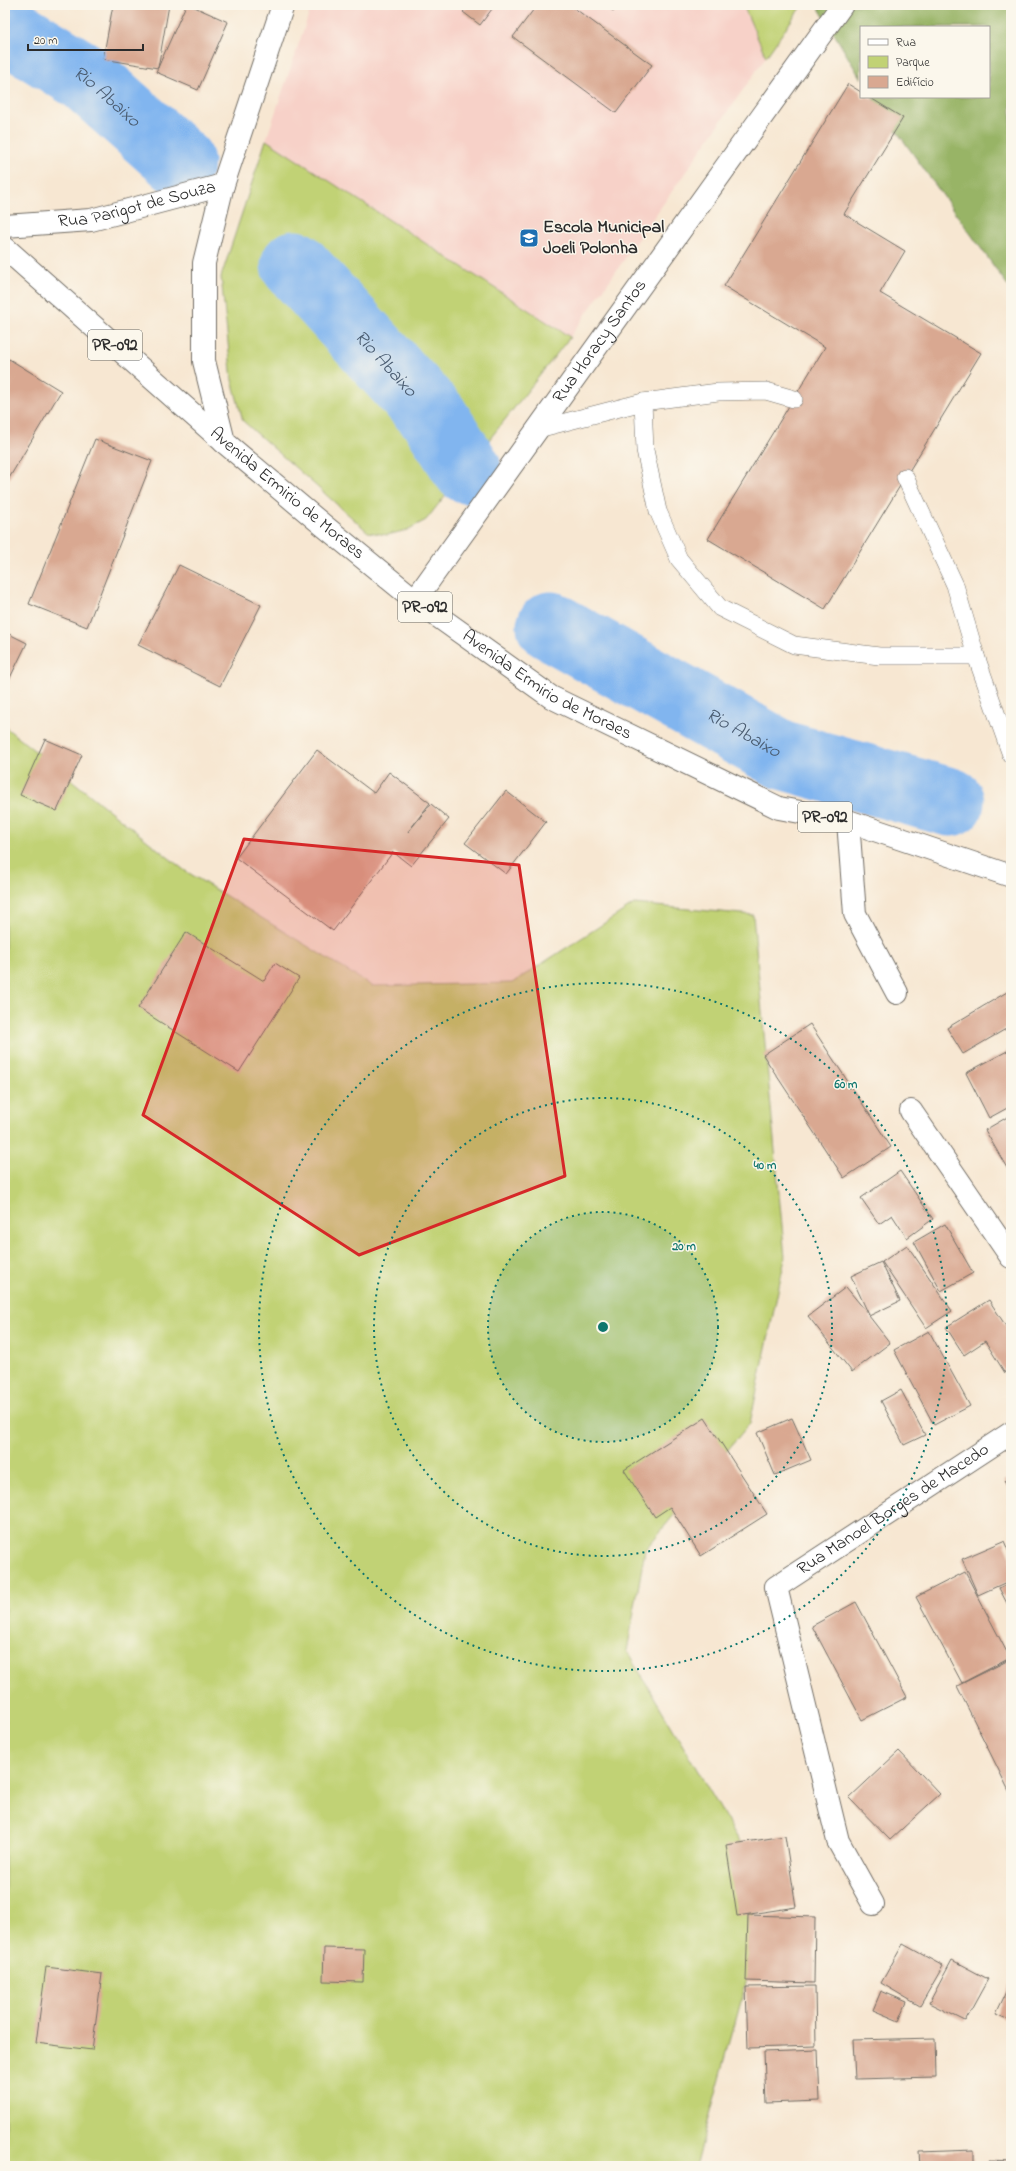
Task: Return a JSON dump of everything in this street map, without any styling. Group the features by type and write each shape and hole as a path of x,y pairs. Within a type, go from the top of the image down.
{"street":[{"name":"Rua Parigot de Souza","path":"5,226 91,220 223,185 283,5"},
{"name":"Rua Horacy Santos","path":"415,600 842,5"},
{"path":"223,185 204,263 204,361 224,442"},
{"name":"Avenida Ermirio de Moraes","path":"5,248 224,442 415,600 551,697 779,808 848,821 1011,876"},
{"path":"848,821 855,914 897,993"},
{"path":"911,1111 1011,1257"},
{"name":"Rua Manoel Borges de Macedo","path":"873,1904 838,1841 776,1587 1011,1433"}],"lane":[{"path":"538,429 643,402 718,392 766,391 794,399"},
{"path":"643,402 645,450 658,511 679,559 720,608 794,645 879,656 976,656"},
{"path":"906,477 955,585 976,656 1011,755"}],"highlighted area":[{"path":"244,839 519,865 565,1176 359,1255 143,1115"}],"shaded area":[{"name":"Escola Municipal Joeli Polonha","path":"312,5 743,5 766,57 570,337 266,140"}],"green space":[{"path":"743,5 802,5 766,57"},
{"path":"817,5 1011,5 1011,290 873,98 990,98 990,26 860,26 860,77"},
{"path":"266,140 570,337 426,520 407,530 387,535 368,532 243,421 232,380 221,277"},
{"path":"5,727 184,870 372,986 512,983 634,904 753,915 785,1258 750,1423 645,1550 627,1651 757,1871 749,1972 696,2166 5,2166"}],"building":[{"path":"113,5 169,5 158,68 103,59"},
{"path":"186,5 190,5 228,22 198,90 156,72"},
{"path":"469,5 495,5 480,25 463,12"},
{"path":"537,5 570,5 652,65 616,113 513,37"},
{"path":"606,5 618,5 613,11"},
{"path":"848,84 860,91 860,98 871,98 903,118 844,214 905,251 880,293 981,353 825,609 708,539 825,347 724,286"},
{"path":"9,359 61,391 5,485 5,366"},
{"path":"95,439 152,461 87,627 29,604"},
{"path":"179,565 261,605 220,686 138,645"},
{"path":"5,632 27,643 5,688"},
{"path":"45,739 82,755 57,811 20,795"},
{"path":"317,750 374,793 389,772 430,803 408,832 431,804 449,819 411,866 393,852 333,931 236,858"},
{"path":"506,791 546,822 506,874 465,843"},
{"path":"186,932 264,981 275,963 299,978 239,1072 138,1008"},
{"path":"1007,992 1011,998 1011,1026 963,1054 947,1028"},
{"path":"810,1024 891,1147 844,1178 763,1055"},
{"path":"1011,1049 1011,1106 989,1118 966,1073"},
{"path":"1011,1115 1011,1175 985,1130"},
{"path":"900,1171 933,1219 907,1238 892,1215 879,1224 861,1198"},
{"path":"945,1224 973,1273 941,1291 914,1242"},
{"path":"907,1245 952,1311 926,1328 882,1262"},
{"path":"881,1262 900,1301 869,1316 890,1343 852,1372 808,1316 846,1287 869,1315 851,1276"},
{"path":"989,1300 1011,1334 1011,1369 1005,1373 985,1341 964,1355 946,1327"},
{"path":"929,1331 970,1406 934,1425 894,1350"},
{"path":"901,1390 925,1435 904,1445 881,1401"},
{"path":"705,1418 767,1514 701,1556 670,1507 655,1517 624,1470"},
{"path":"792,1418 811,1460 775,1475 757,1433"},
{"path":"1011,1478 1011,1493 1004,1481"},
{"path":"1004,1541 1011,1557 1011,1580 978,1595 962,1559"},
{"path":"965,1572 1010,1658 962,1683 916,1597"},
{"path":"1011,1582 1011,1611 999,1588"},
{"path":"856,1602 907,1697 862,1720 812,1626"},
{"path":"1011,1659 1011,1795 957,1686"},
{"path":"899,1751 940,1794 890,1840 849,1798"},
{"path":"785,1836 796,1907 737,1916 726,1845"},
{"path":"748,1915 815,1917 814,1983 746,1981"},
{"path":"903,1944 943,1966 920,2006 881,1983"},
{"path":"324,1948 364,1949 363,1982 323,1981"},
{"path":"952,1960 988,1979 965,2021 929,2003"},
{"path":"46,1967 102,1974 92,2050 36,2043"},
{"path":"1011,1982 1011,2021 996,2014"},
{"path":"815,1986 816,2046 748,2048 746,1987"},
{"path":"881,1991 907,2002 899,2021 873,2010"},
{"path":"935,2038 936,2077 855,2079 853,2040"},
{"path":"818,2050 820,2101 766,2103 764,2052"},
{"path":"974,2150 974,2166 920,2166 919,2152"},
{"path":"990,2160 1011,2161 1011,2166 990,2166"}],"waterway":[{"name":"Rio Abaixo","path":"5,28 86,78 180,162"},
{"name":"Rio Abaixo","path":"295,265 434,417 467,469"},
{"name":"Rio Abaixo","path":"551,626 782,755 950,802"}],"place":[{"name":"Escola Municipal Joeli Polonha","path":"529,238"}]}
